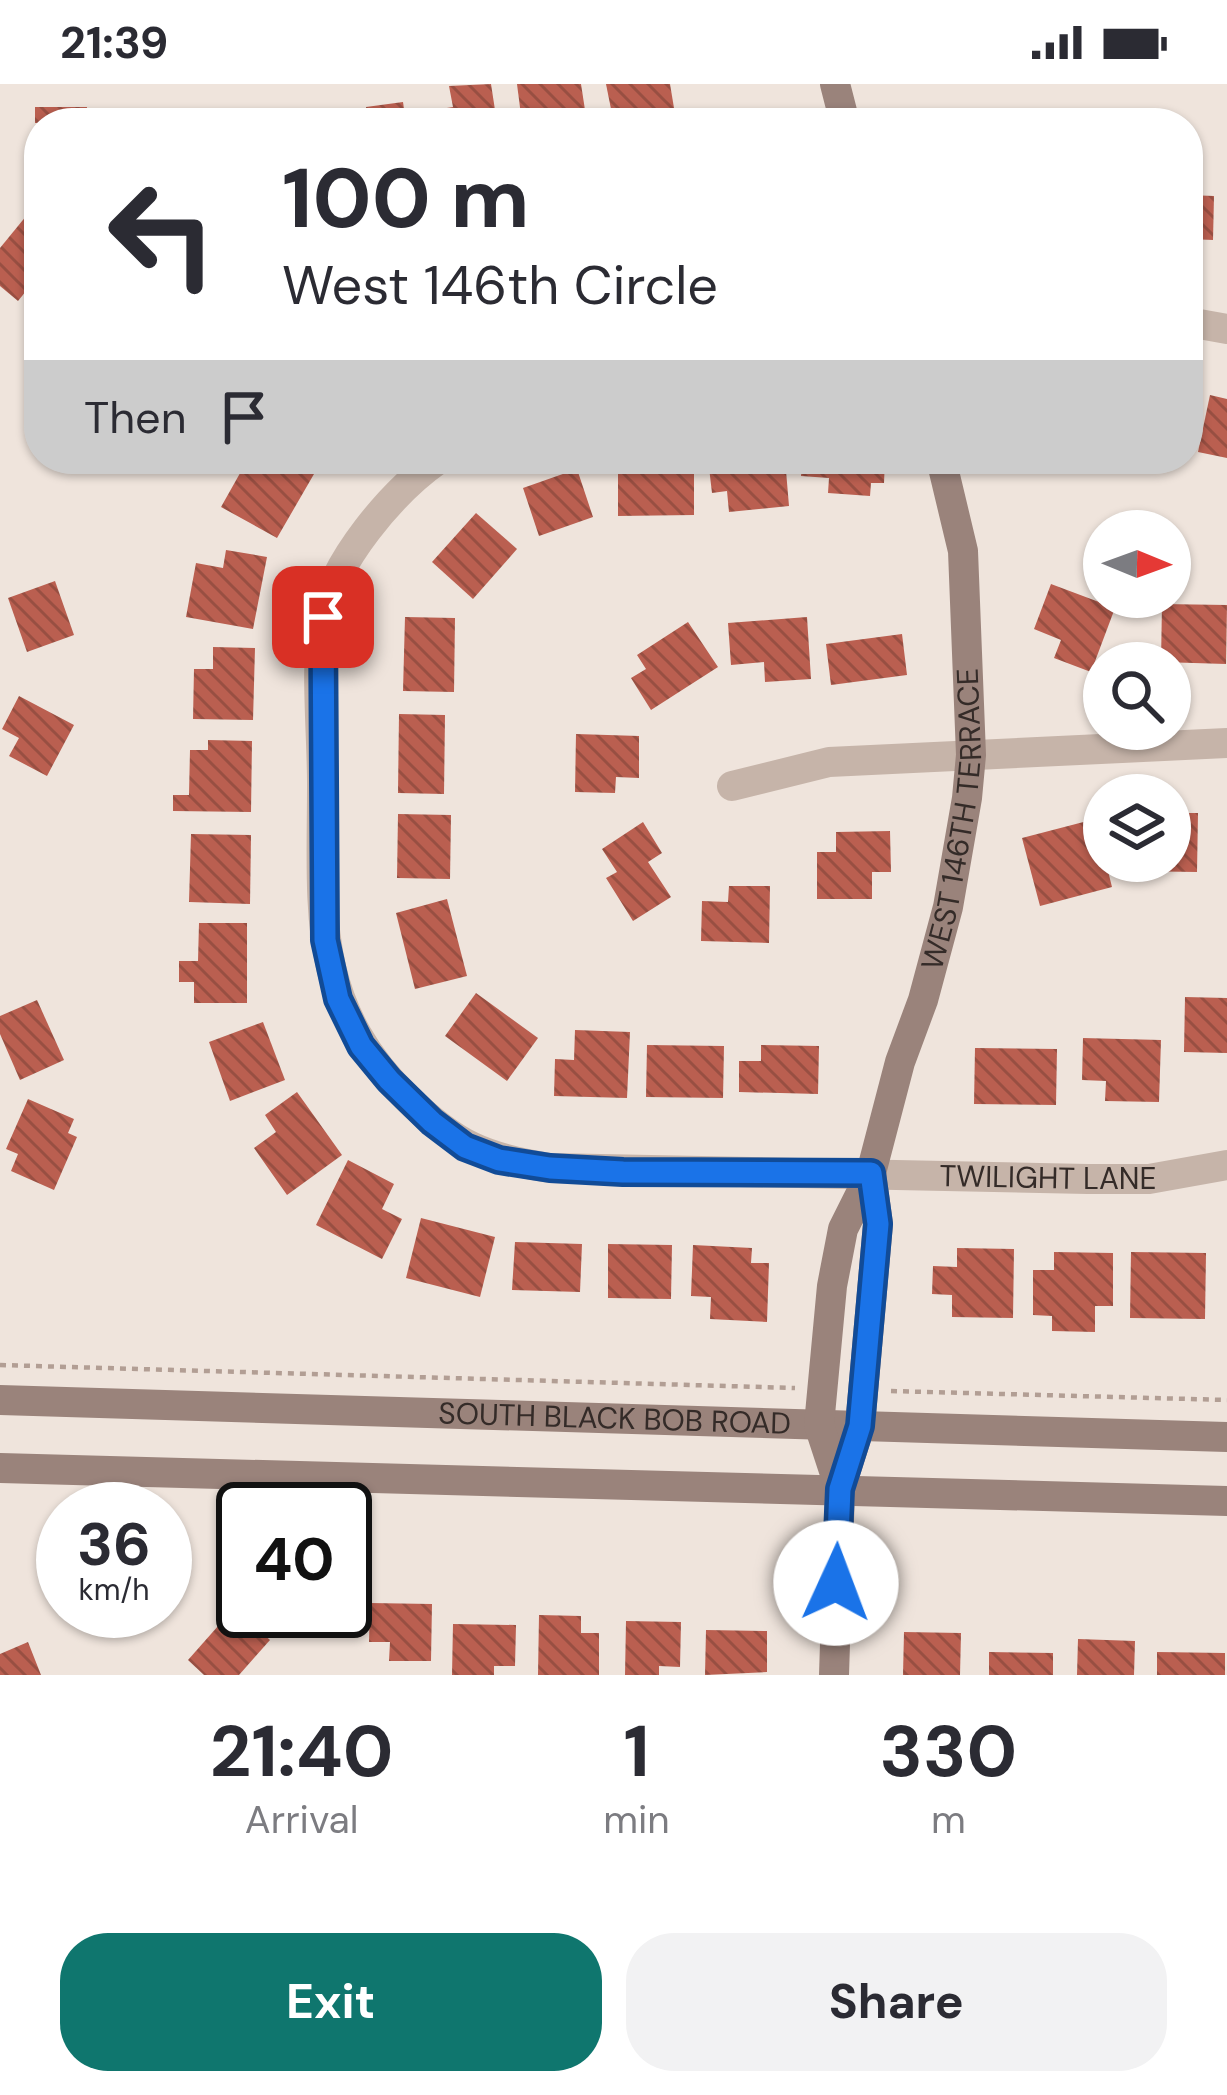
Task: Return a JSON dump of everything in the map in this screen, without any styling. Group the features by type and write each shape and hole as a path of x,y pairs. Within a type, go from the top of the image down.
{"main road":[{"name":"WEST 146TH TERRACE","path":"840,1489 819,1425 832,1286 843,1229 871,1173 948,907 971,755 963,551 945,474"},
{"name":"WEST 146TH TERRACE","path":"834,1675 840,1489 860,1426 878,1224 871,1173"},
{"name":"SOUTH BLACK BOB ROAD","path":"0,1400 1227,1437"},
{"name":"SOUTH BLACK BOB ROAD","path":"0,1468 1227,1501"}],"street":[{"name":"TWILIGHT LANE","path":"423,474 374,520 339,578 323,617 325,940 338,999 361,1046 432,1122 465,1147 499,1160 623,1172 1148,1178 1227,1165"},
{"path":"732,786 829,762 1227,743"}],"path":[{"path":"0,1365 822,1389"},
{"path":"864,1390 1227,1400"}],"building":[{"path":"491,84 495,108 447,108 453,107 449,86"},
{"path":"517,84 581,84 585,108 520,108"},
{"path":"606,84 670,84 674,108 611,108"},
{"path":"403,102 404,108 366,108"},
{"path":"1203,196 1214,196 1213,240 1203,240"},
{"path":"24,219 24,294 18,301 0,286 0,248"},
{"path":"1210,395 1227,399 1227,458 1203,453"},
{"path":"240,474 314,474 277,538 221,507"},
{"path":"563,474 579,474 593,517 539,536 523,488"},
{"path":"618,474 694,474 694,515 618,516"},
{"path":"710,474 786,474 789,506 729,512 727,491 712,493"},
{"path":"884,474 884,483 871,483 870,496 828,493 829,478 801,476"},
{"path":"476,513 517,549 473,599 432,562"},
{"path":"226,550 267,557 253,629 186,617 196,563 223,568"},
{"path":"55,581 74,635 27,652 8,598"},
{"path":"1051,584 1083,596 1083,618 1111,618 1102,642 1083,642 1083,669 1054,658 1061,640 1034,629"},
{"path":"1191,604 1227,605 1226,664 1191,663 1191,642 1161,642 1162,618 1191,618"},
{"path":"405,617 455,618 454,692 403,691"},
{"path":"807,617 811,679 765,682 764,662 731,665 728,623"},
{"path":"688,622 718,667 651,710 631,678 646,669 637,655"},
{"path":"902,634 907,675 831,685 826,644"},
{"path":"213,647 255,648 253,720 193,719 194,669 213,669"},
{"path":"19,696 74,725 47,776 9,756 19,738 2,729"},
{"path":"399,714 445,715 444,794 398,793"},
{"path":"576,734 639,736 639,778 616,777 615,793 575,792"},
{"path":"208,740 252,741 251,812 173,811 173,795 189,795 190,750 208,750"},
{"path":"1191,813 1198,813 1197,872 1191,872"},
{"path":"398,814 451,815 450,879 397,878"},
{"path":"643,822 662,853 648,862 671,897 633,921 606,878 617,872 602,849"},
{"path":"1083,822 1083,882 1111,882 1112,887 1040,906 1022,838"},
{"path":"890,831 891,872 872,872 872,899 817,899 817,852 836,852 836,832"},
{"path":"191,834 251,835 250,904 189,902"},
{"path":"729,886 770,886 769,943 701,941 702,901 728,902"},
{"path":"447,899 467,976 415,989 396,913"},
{"path":"199,923 247,923 247,1003 194,1003 194,982 179,982 179,961 198,961"},
{"path":"476,993 538,1038 507,1081 445,1036"},
{"path":"1185,997 1227,998 1227,1053 1184,1052"},
{"path":"37,1000 64,1060 20,1080 0,1034 0,1016"},
{"path":"263,1022 285,1080 230,1101 209,1042"},
{"path":"575,1030 630,1032 627,1098 554,1096 555,1059 574,1060"},
{"path":"1083,1038 1161,1040 1159,1102 1105,1101 1106,1081 1082,1080"},
{"path":"647,1045 724,1046 723,1098 646,1097"},
{"path":"761,1045 819,1046 818,1094 739,1092 739,1061 761,1061"},
{"path":"975,1048 1057,1049 1056,1105 974,1104"},
{"path":"297,1092 342,1155 287,1195 254,1148 276,1132 265,1115"},
{"path":"28,1099 74,1119 68,1133 77,1137 54,1190 11,1171 18,1154 6,1149"},
{"path":"348,1160 394,1184 382,1209 402,1219 382,1259 316,1225"},
{"path":"421,1218 495,1237 480,1297 406,1278"},
{"path":"515,1242 582,1244 580,1292 512,1290"},
{"path":"608,1244 672,1245 671,1299 608,1298"},
{"path":"693,1245 752,1248 751,1263 769,1263 767,1322 710,1319 711,1297 691,1296"},
{"path":"957,1248 1014,1249 1013,1318 952,1317 952,1295 932,1294 933,1266 957,1267"},
{"path":"1054,1252 1113,1253 1113,1306 1095,1306 1095,1332 1052,1331 1052,1316 1033,1315 1033,1270 1054,1270"},
{"path":"1131,1252 1206,1253 1205,1319 1130,1318"},
{"path":"372,1603 432,1604 431,1661 389,1661 390,1642 369,1642"},
{"path":"539,1615 581,1616 581,1633 599,1633 599,1675 538,1675"},
{"path":"626,1621 681,1622 680,1667 659,1666 659,1675 625,1675"},
{"path":"453,1624 516,1625 515,1666 494,1666 494,1675 452,1675"},
{"path":"216,1628 216,1638 270,1640 239,1675 204,1675 188,1660"},
{"path":"706,1630 767,1631 767,1672 705,1675"},
{"path":"904,1632 961,1633 960,1675 903,1675"},
{"path":"1078,1639 1135,1641 1134,1675 1077,1675"},
{"path":"28,1642 41,1675 0,1675 0,1654"},
{"path":"989,1652 1053,1653 1053,1675 989,1675"},
{"path":"1157,1652 1225,1653 1225,1675 1157,1675"}],"route":[{"path":"323,617 325,940 338,999 361,1046 389,1080 465,1147 499,1160 623,1172 871,1173 878,1224 860,1426 840,1489 836,1583"}]}
